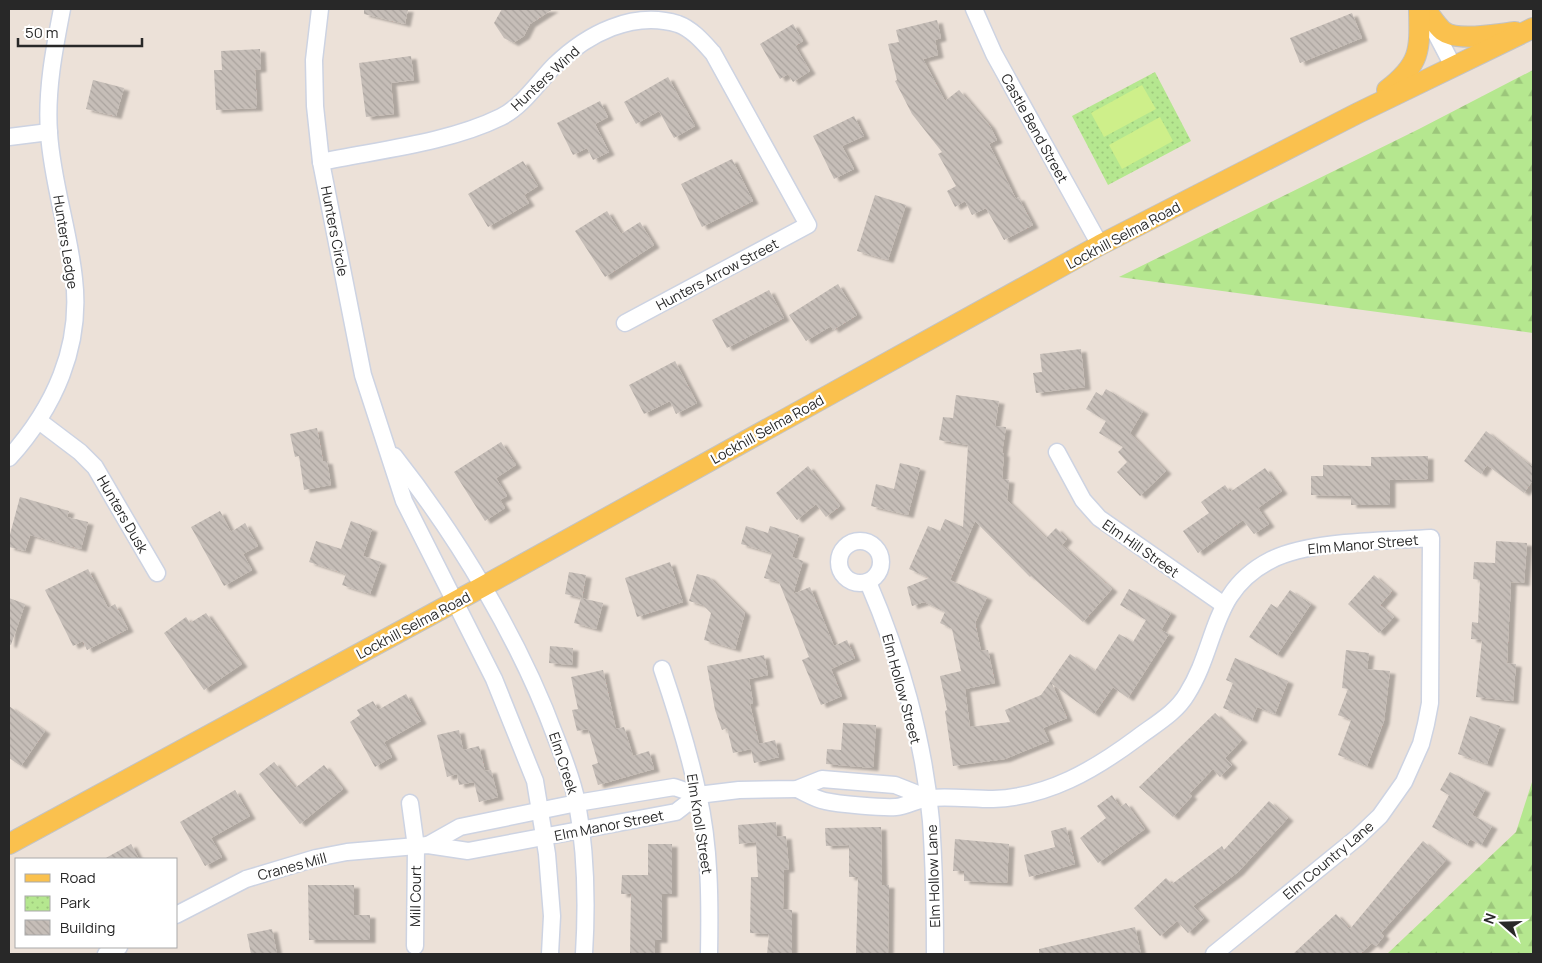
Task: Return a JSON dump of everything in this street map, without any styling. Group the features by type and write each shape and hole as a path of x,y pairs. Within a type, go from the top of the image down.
{"main road":[{"path":"1358,113 1406,76 1413,64 1420,39 1419,9"},
{"path":"1424,9 1443,31 1450,34 1470,36 1531,29"},
{"name":"Lockhill Selma Road","path":"9,844 482,587 1100,246 1358,113 1531,29"}],"street":[{"name":"Hunters Ledge","path":"9,458 39,421 56,390 70,347 75,302 74,279 49,132 52,65 62,9"},
{"name":"Hunters Circle","path":"320,9 314,60 314,106 321,162 364,375 375,416 388,448 404,501 453,602"},
{"name":"Castle Bend Street","path":"974,9 994,54 1100,246"},
{"path":"1424,9 1453,66"},
{"name":"Hunters Wind","path":"321,162 436,138 474,128 502,116 529,94 555,65 579,44 608,29 650,19 679,24 692,32 713,53 808,225"},
{"path":"9,138 49,132"},
{"name":"Hunters Arrow Street","path":"625,323 808,225"},
{"name":"Hunters Dusk","path":"39,421 80,452 95,467 157,573"},
{"name":"Hunters Circle","path":"388,448 418,486 482,587"},
{"name":"Elm Hill Street","path":"1057,452 1083,500 1099,518 1224,605"},
{"name":"Elm Manor Street","path":"577,803 674,787 698,795 739,790 797,789 824,801 897,807 928,798 994,799 1018,796 1064,783 1106,761 1176,709 1187,695 1200,670 1217,619 1224,605 1250,575 1271,560 1307,548 1431,538"},
{"name":"Elm Country Lane","path":"1214,954 1358,837 1380,816 1404,782 1421,744 1430,703 1431,538"},
{"name":"Elm Hollow Street","path":"868,582 881,611 910,706 928,798"},
{"name":"Elm Creek","path":"482,587 540,694 577,803 587,915 584,954"},
{"path":"453,602 507,709 535,781 545,838 552,916 550,954"},
{"name":"Elm Knoll Street","path":"662,669 680,724 698,795 707,856 710,907 708,954"},
{"name":"Elm Manor Street","path":"545,838 580,829 676,812 698,795"},
{"name":"Elm Hollow Lane","path":"928,798 935,897 935,954"},
{"path":"410,803 422,846"},
{"name":"Cranes Mill","path":"422,846 460,827 577,803"},
{"name":"Cranes Mill","path":"178,914 246,879 280,867 347,852 422,846 468,851 545,838"},
{"name":"Mill Court","path":"415,946 422,846"},
{"path":"106,954 117,948"}],"green space":[{"path":"1533,70 1533,333 1119,277 1419,129"},
{"path":"1155,72 1191,141 1108,185 1072,116"},
{"path":"1142,85 1156,109 1104,137 1091,113"},
{"path":"1160,117 1173,141 1122,169 1109,145"},
{"path":"1533,779 1533,954 1387,954 1516,832"}],"building":[{"path":"364,9 408,9 405,24 364,14"},
{"path":"502,9 553,9 530,24 524,36 513,43 504,38 494,23"},
{"path":"1352,13 1362,38 1300,63 1290,38"},
{"path":"937,20 941,38 935,40 938,55 923,59 945,101 959,90 990,126 997,140 989,144 1016,199 1018,197 1033,225 1004,240 986,208 972,215 965,201 955,207 947,191 956,186 938,154 942,152 912,114 895,81 897,80 888,44 899,42 896,30"},
{"path":"793,24 803,41 795,46 810,71 793,82 788,74 780,79 760,44"},
{"path":"260,49 261,69 255,70 257,108 216,110 214,70 222,70 221,51"},
{"path":"411,56 414,80 391,83 394,114 366,117 359,63"},
{"path":"668,77 695,126 674,138 659,111 636,124 624,102"},
{"path":"93,80 124,88 116,116 86,109"},
{"path":"600,101 608,117 595,124 609,152 593,160 587,148 573,155 557,123"},
{"path":"854,116 864,136 842,146 854,169 834,179 813,136"},
{"path":"732,159 753,201 702,227 681,184"},
{"path":"523,161 538,186 524,195 529,203 488,227 468,194"},
{"path":"875,195 906,205 888,260 857,251"},
{"path":"607,211 621,234 640,222 654,245 605,277 575,231"},
{"path":"838,284 857,315 833,330 831,326 806,341 789,315"},
{"path":"769,290 784,318 727,348 712,320"},
{"path":"1081,349 1085,387 1036,393 1033,373 1042,372 1040,354"},
{"path":"675,361 697,403 676,414 670,401 644,414 629,385"},
{"path":"1106,389 1143,411 1130,433 1166,471 1140,496 1117,472 1127,462 1118,452 1123,447 1099,433 1106,421 1086,409 1096,392 1102,396"},
{"path":"956,395 999,401 995,426 1006,427 1002,453 1004,454 1002,479 1009,480 1007,500 1046,538 1056,528 1067,539 1062,545 1112,589 1083,622 1030,577 975,521 950,580 987,597 975,623 981,651 988,650 995,683 965,689 970,727 1010,722 1005,710 1041,695 1070,654 1095,671 1119,634 1133,642 1146,620 1120,605 1129,589 1171,613 1161,630 1169,634 1128,698 1113,687 1094,714 1052,684 1067,718 1043,728 1049,741 1005,759 953,766 945,711 947,710 940,676 961,671 952,629 940,623 945,612 924,602 912,606 907,587 929,578 909,569 928,526 940,531 945,519 963,527 968,445 939,440 943,417 953,418"},
{"path":"317,428 323,461 327,461 331,485 304,490 299,456 295,457 290,434"},
{"path":"1486,431 1533,467 1533,480 1524,493 1487,465 1481,474 1464,461"},
{"path":"501,442 516,465 496,478 507,496 500,500 505,508 485,521 454,472"},
{"path":"1428,456 1428,479 1390,480 1390,505 1351,505 1351,496 1311,495 1311,476 1323,476 1323,465 1371,466 1371,457"},
{"path":"900,463 920,468 908,515 871,506 876,484 894,489"},
{"path":"808,466 840,506 826,517 816,504 797,520 776,493"},
{"path":"1265,468 1282,491 1258,508 1269,524 1254,534 1243,520 1198,553 1183,531 1209,513 1201,502 1225,485 1230,492"},
{"path":"20,497 69,511 67,517 88,522 81,549 30,535 25,551 9,547 9,538"},
{"path":"220,511 231,532 245,523 258,546 243,554 252,570 224,586 191,527"},
{"path":"351,521 372,529 363,556 381,562 370,594 342,585 346,574 309,562 316,541 341,549"},
{"path":"746,526 768,533 770,526 799,535 792,557 803,561 793,594 810,587 834,646 847,640 855,658 831,669 842,696 821,705 802,660 809,657 779,582 764,578 772,553 741,544"},
{"path":"1496,541 1527,543 1524,583 1511,582 1507,663 1516,664 1513,701 1476,697 1482,640 1471,639 1472,622 1478,623 1480,580 1473,579 1474,562 1495,563"},
{"path":"670,562 683,602 637,617 625,578"},
{"path":"88,569 108,608 115,604 128,629 87,650 83,641 73,646 45,590"},
{"path":"569,572 586,575 582,598 565,594"},
{"path":"697,574 709,577 745,613 735,649 704,640 711,613 703,605 689,601"},
{"path":"1374,575 1392,591 1380,605 1394,617 1379,633 1348,604"},
{"path":"1290,590 1311,604 1277,655 1249,637 1271,604 1277,608"},
{"path":"9,598 25,604 11,645 9,644"},
{"path":"581,598 603,603 596,629 574,623"},
{"path":"206,613 242,664 204,690 164,633 186,617 190,623"},
{"path":"550,646 573,648 572,665 549,663"},
{"path":"1346,650 1369,653 1367,669 1390,671 1384,721 1367,766 1338,755 1351,720 1338,715 1348,689 1342,688"},
{"path":"764,655 768,675 749,679 753,703 750,704 759,744 775,740 779,757 754,763 751,749 733,753 727,728 722,730 715,710 707,666"},
{"path":"1235,658 1288,681 1275,714 1257,707 1252,720 1223,708 1233,683 1226,680"},
{"path":"603,670 616,729 624,727 633,756 649,751 654,769 598,785 592,765 598,763 588,729 577,731 572,710 578,709 571,677"},
{"path":"406,694 421,721 384,742 392,757 375,767 350,722 360,715 357,710 373,701 378,710"},
{"path":"9,706 45,731 21,766 9,758"},
{"path":"1215,713 1242,740 1225,758 1232,765 1220,777 1213,769 1189,794 1192,796 1173,817 1139,787"},
{"path":"1470,716 1500,726 1487,764 1458,754"},
{"path":"843,723 876,725 873,768 826,764 827,749 841,750"},
{"path":"459,730 463,750 479,746 485,771 491,770 498,797 479,802 474,782 459,785 457,774 447,777 437,735"},
{"path":"274,762 295,788 324,765 343,789 300,824 259,774"},
{"path":"1450,772 1485,790 1472,815 1492,826 1481,845 1470,839 1467,845 1432,827 1449,795 1440,790"},
{"path":"235,790 250,816 211,838 222,857 205,866 180,822"},
{"path":"1112,795 1120,807 1126,803 1145,829 1098,863 1080,838 1106,818 1097,806"},
{"path":"1269,801 1288,818 1238,872 1193,906 1204,918 1188,933 1177,921 1160,936 1134,908 1166,878 1172,884 1222,846 1224,850"},
{"path":"776,822 777,837 786,836 789,869 784,870 783,909 792,910 792,954 767,954 769,934 750,933 751,877 758,877 756,842 739,844 738,825"},
{"path":"881,827 882,885 889,885 888,954 856,954 858,877 849,877 849,845 826,846 825,828"},
{"path":"1066,827 1075,864 1029,877 1024,855 1055,847 1051,831"},
{"path":"955,839 1009,844 1007,883 964,881 964,871 953,871"},
{"path":"1423,841 1446,860 1381,933 1384,936 1376,946 1372,943 1360,954 1293,954 1336,914 1350,929"},
{"path":"131,844 138,858 106,858"},
{"path":"648,844 672,844 672,894 662,894 662,940 655,940 655,954 630,954 631,894 621,894 622,875 648,875"},
{"path":"308,885 354,885 354,915 370,915 370,940 309,940"},
{"path":"1135,927 1141,954 1039,954 1039,949"},
{"path":"272,929 277,954 251,954 247,934"}]}
